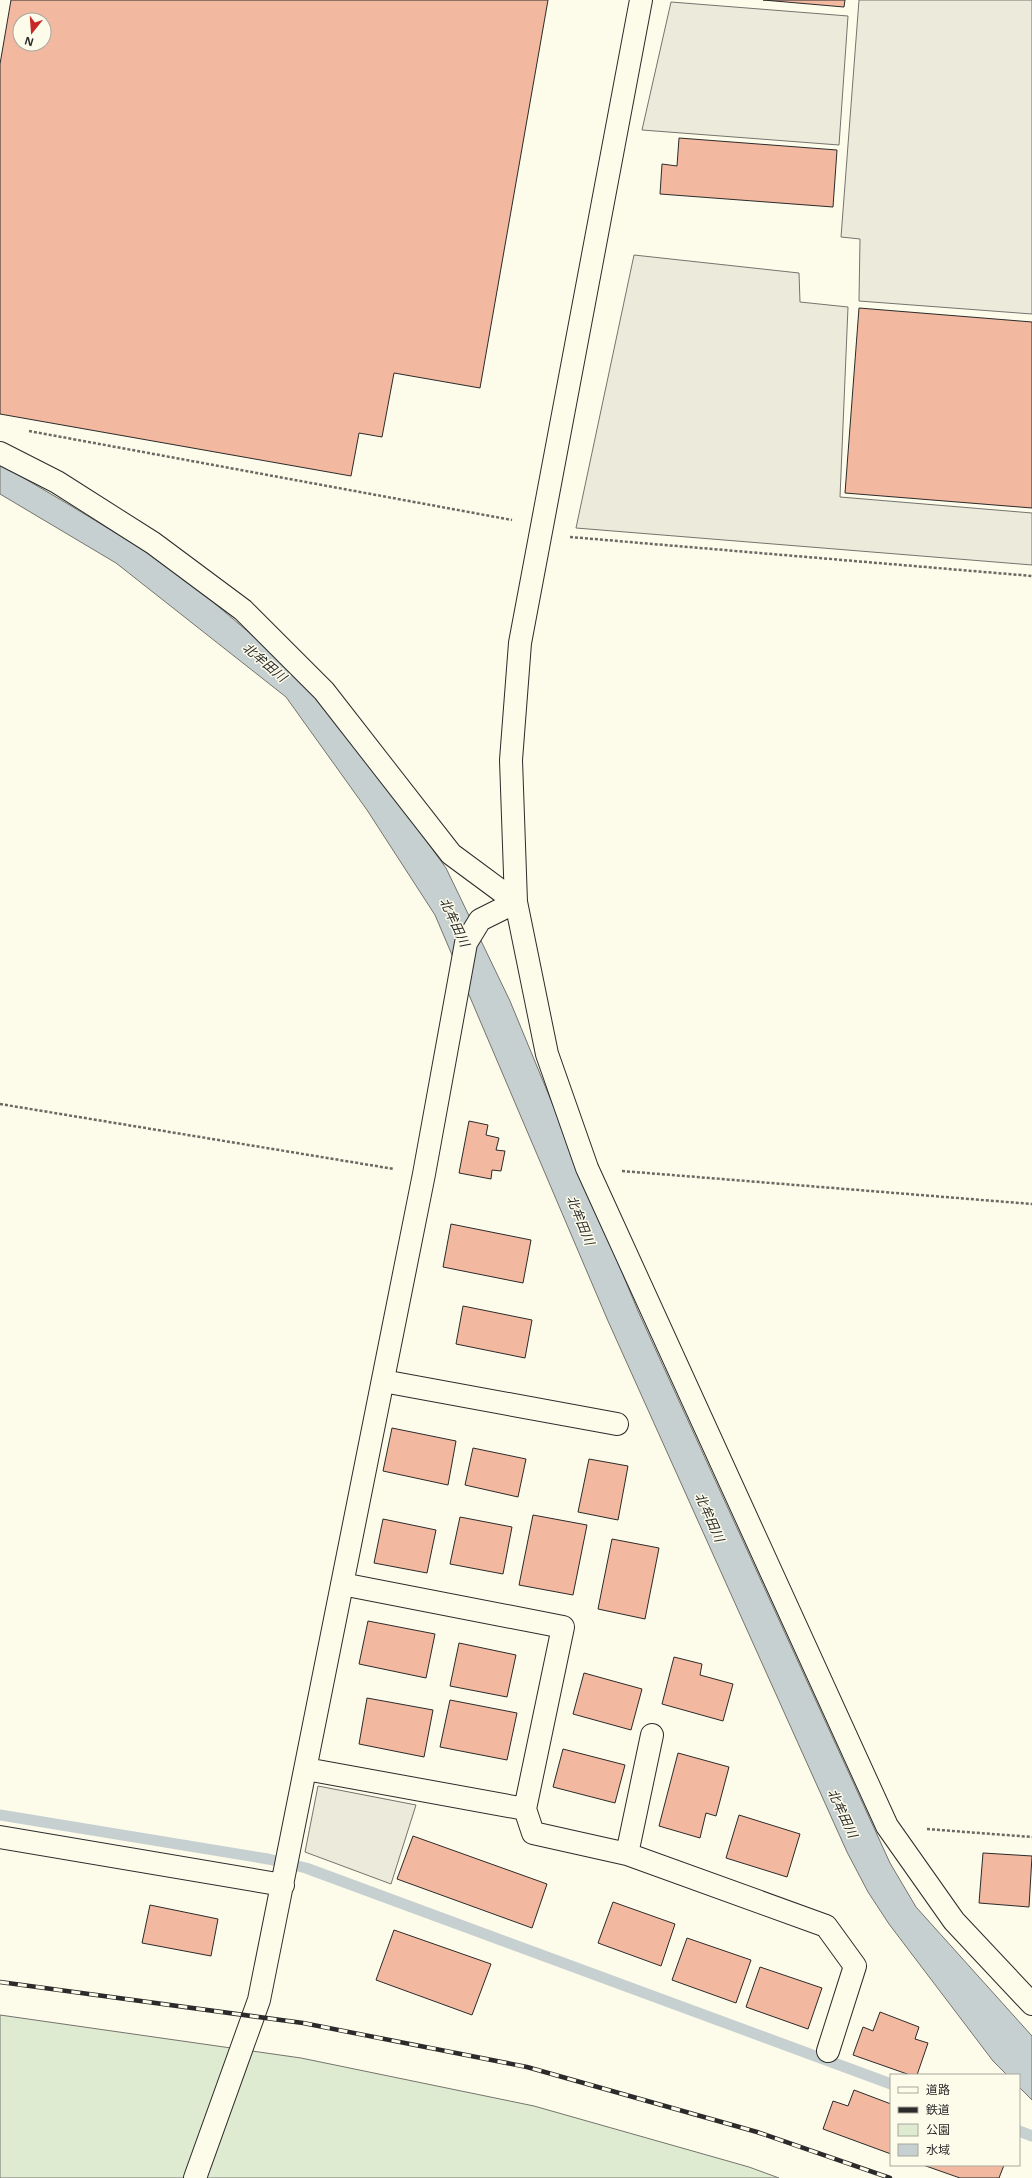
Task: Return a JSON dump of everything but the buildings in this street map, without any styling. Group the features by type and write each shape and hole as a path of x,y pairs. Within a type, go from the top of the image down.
{"street":[{"path":"642,0 520,643 511,760 516,902 547,1054 587,1168 887,1826 954,1921 1032,2004"},
{"path":"0,454 57,482 146,539 243,610 324,691 451,854 516,902"},
{"path":"195,2178 259,2000 424,1174 466,943 480,920 516,902"},
{"path":"383,1381 617,1424"},
{"path":"342,1584 563,1627 525,1809 533,1834 626,1854 826,1926 855,1966 828,2050"},
{"path":"626,1854 652,1735"},
{"path":"306,1769 525,1809"},
{"path":"0,1837 283,1885"}],"path":[{"path":"24,430 542,530 1032,576"},
{"path":"0,1104 424,1174"},
{"path":"587,1168 1032,1204"},
{"path":"887,1826 1032,1837"}],"green space":[{"path":"0,2015 301,2058 534,2106 749,2167 779,2178 0,2178"}],"shaded area":[{"path":"859,0 1032,0 1032,314 859,301 860,239 841,237"},
{"path":"671,2 848,16 839,145 642,130"},
{"path":"634,255 799,273 800,302 848,307 840,497 1032,513 1032,565 576,528"},
{"path":"318,1786 416,1805 391,1884 305,1852"}],"water":[{"name":"北牟田川","path":"0,464 173,568 292,669 375,770 446,868 510,1001 638,1311 890,1863 916,1907 1032,2036 1032,2100 1020,2088 1020,2074 1006,2074 993,2061 889,1924 868,1892 847,1852 608,1321 435,915 367,810 286,697 116,563 0,494"}],"waterway":[{"path":"0,1815 268,1859 306,1868 890,2084"},
{"path":"1020,2131 1032,2136"}],"railway":[{"path":"0,1982 303,2023 527,2067 757,2132 890,2178"}]}
